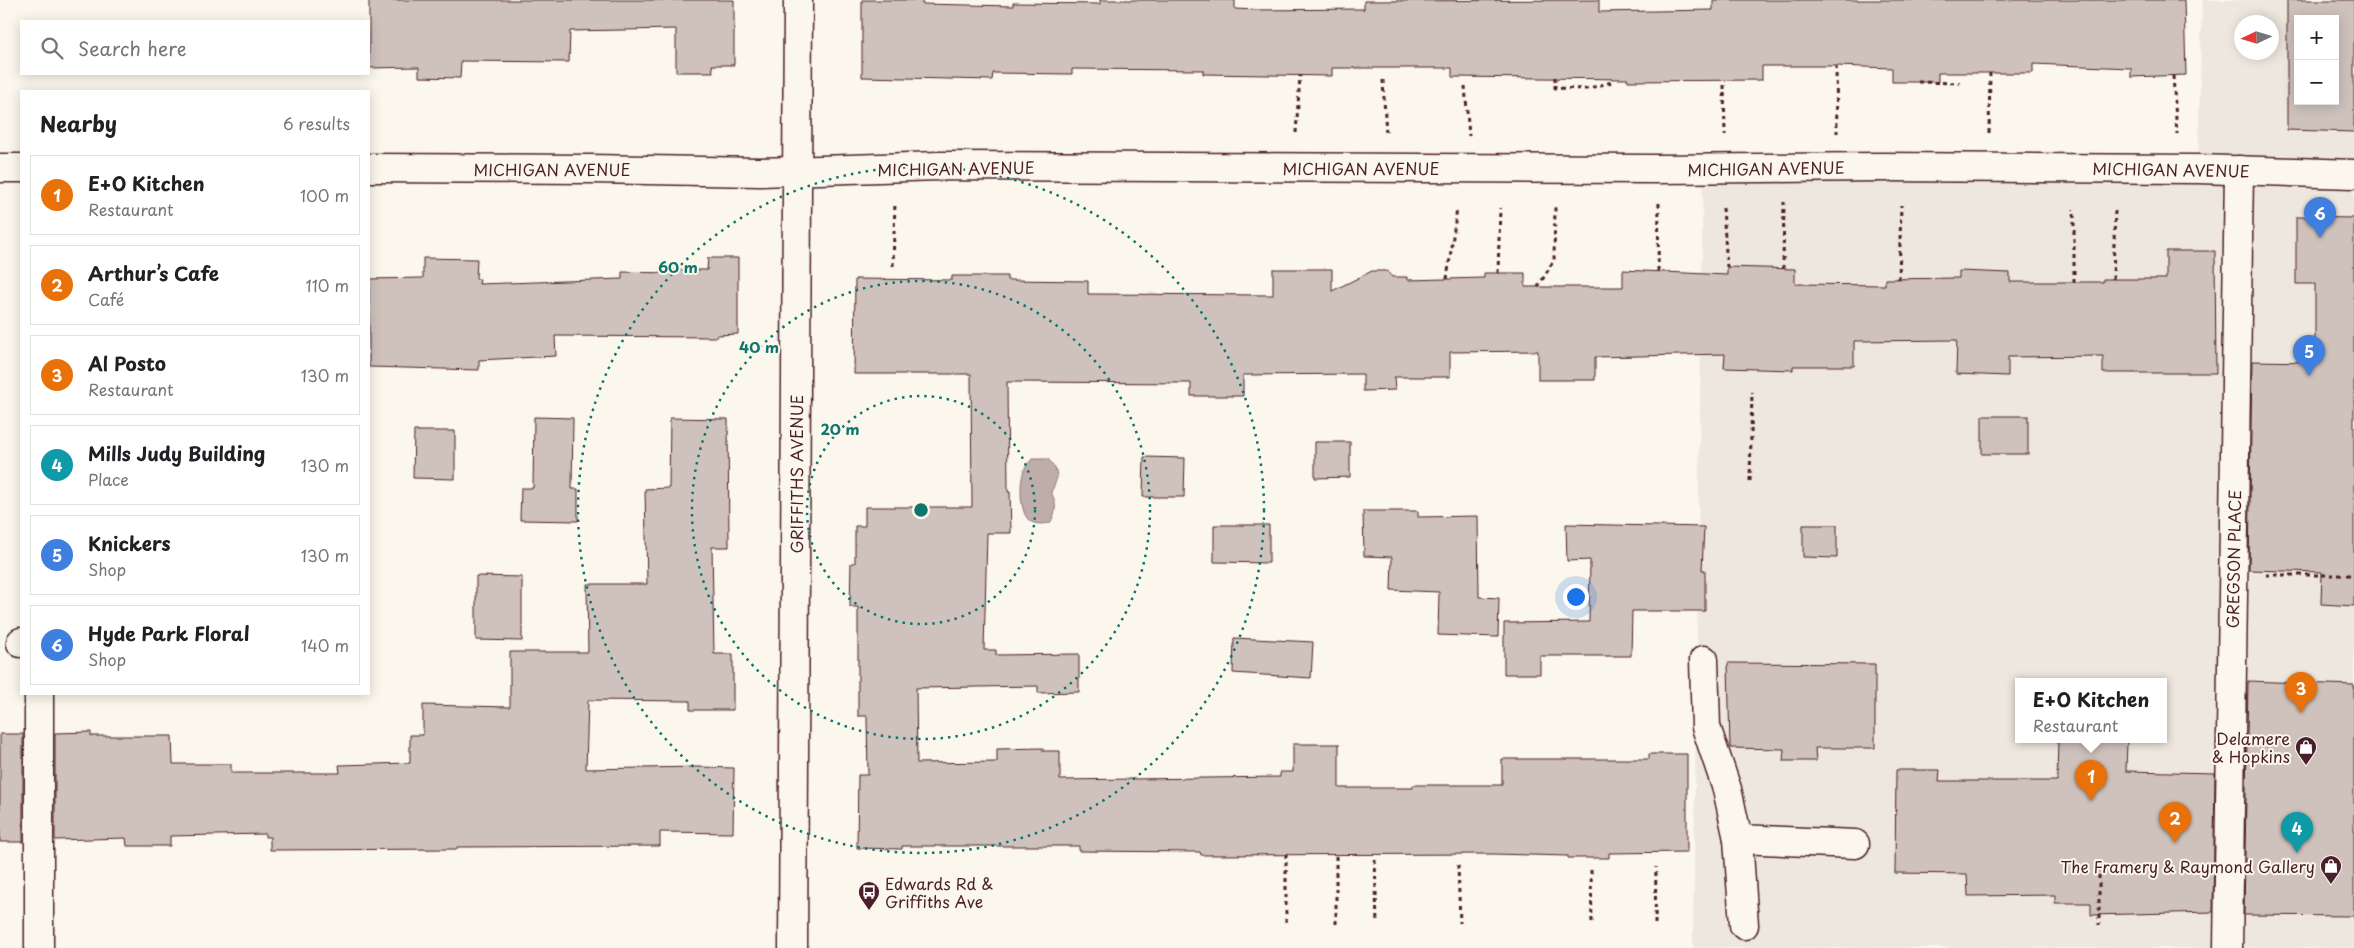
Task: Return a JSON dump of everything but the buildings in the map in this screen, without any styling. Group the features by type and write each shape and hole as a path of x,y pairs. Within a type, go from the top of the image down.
{"street":[{"name":"GRIFFITHS AVENUE","path":"793,948 798,0"},
{"name":"MICHIGAN AVENUE","path":"370,168 798,171 897,167 1658,169 1785,167 2239,170 2354,174"},
{"path":"0,168 20,168"},
{"name":"GREGSON PLACE","path":"2228,948 2239,170"},
{"path":"1704,660 1706,727 1727,789 1738,839 1744,925"},
{"path":"38,948 39,695"},
{"path":"1738,839 1855,844"}],"path":[{"path":"1836,66 1838,138"},
{"path":"1988,139 1990,73"},
{"path":"1296,136 1300,76"},
{"path":"2173,76 2177,140"},
{"path":"1555,77 1555,88 1586,89 1612,82"},
{"path":"1383,80 1388,168"},
{"path":"1918,82 1960,83"},
{"path":"1724,85 1725,139"},
{"path":"1465,86 1469,138 1476,168"},
{"path":"893,266 897,167"},
{"path":"1783,269 1785,167"},
{"path":"1658,169 1658,271"},
{"path":"1899,279 1901,205"},
{"path":"1538,287 1554,260 1555,207"},
{"path":"1447,279 1457,208"},
{"path":"1498,273 1500,208"},
{"path":"1724,208 1727,268"},
{"path":"2113,279 2115,208"},
{"path":"2074,209 2074,282"},
{"path":"1750,481 1752,392"},
{"path":"2233,574 2354,575"},
{"path":"1286,854 1286,923"},
{"path":"1336,854 1336,924"},
{"path":"1375,860 1376,924"},
{"path":"1458,865 1460,923"},
{"path":"1655,924 1656,867"},
{"path":"2098,867 2099,925"},
{"path":"1591,870 1592,924"}],"shaded area":[{"path":"2202,0 2354,0 2354,948 1693,948 1703,169 2198,169"},
{"path":"1032,459 1048,459 1057,474 1051,492 1055,511 1050,523 1040,524 1030,521 1026,517 1022,504 1021,488 1023,473"}],"place":[{"name":"Hyde Park Floral","path":"2320,238"},
{"name":"Knickers","path":"2309,376"},
{"name":"Al Posto","path":"2301,713"},
{"name":"Delamere & Hopkins","path":"2306,766"},
{"name":"E+O Kitchen","path":"2091,801"},
{"name":"Arthur’s Cafe","path":"2175,843"},
{"name":"Mills Judy Building","path":"2297,853"},
{"name":"The Framery & Raymond Gallery","path":"2331,885"},
{"name":"Edwards Rd & Griffiths Ave","path":"869,911"}]}
